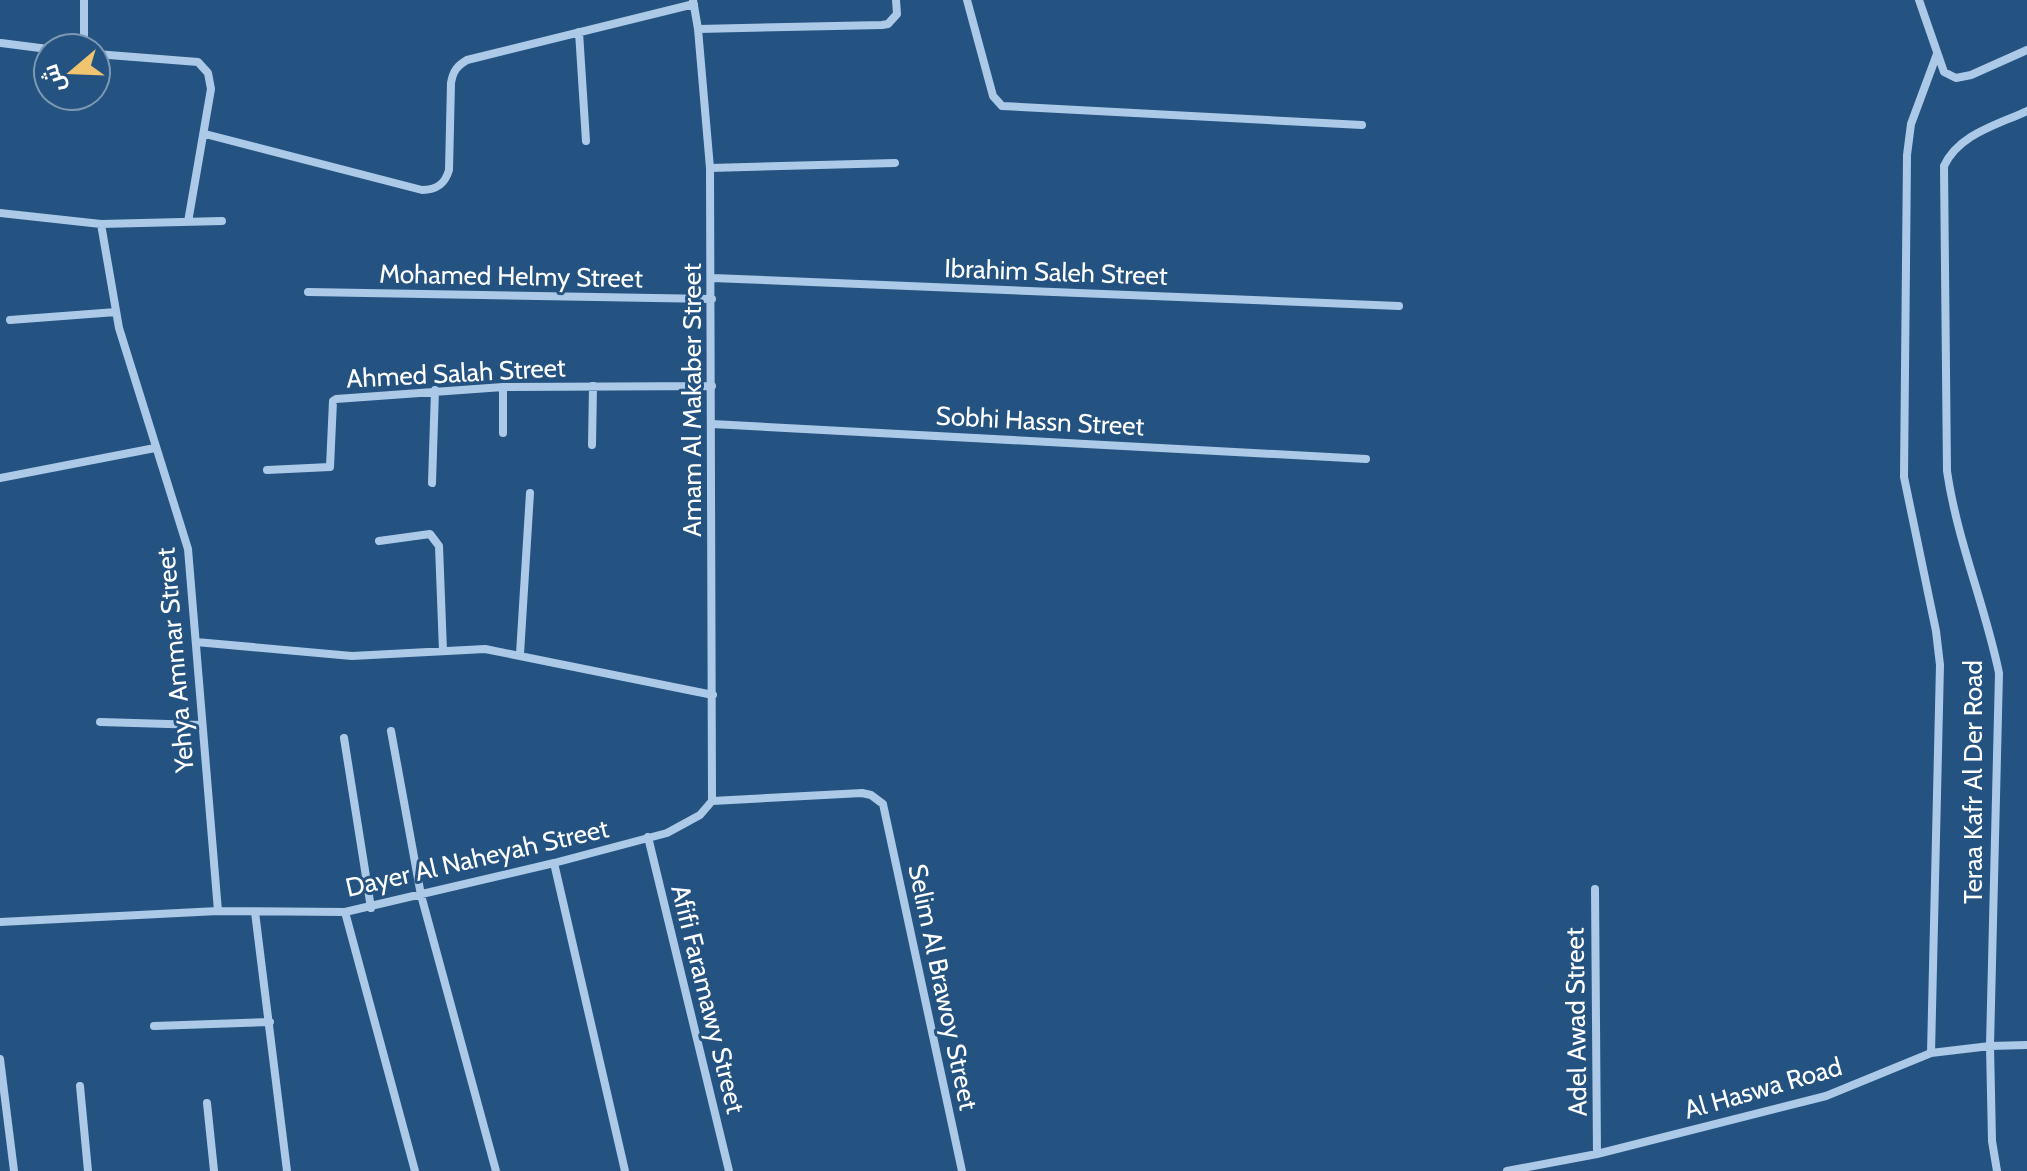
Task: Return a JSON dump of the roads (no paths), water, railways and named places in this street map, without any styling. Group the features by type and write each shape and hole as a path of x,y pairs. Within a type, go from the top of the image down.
{"street":[{"path":"84,0 84,32"},
{"path":"698,29 882,25 888,24 897,14 896,0"},
{"path":"967,0 993,96 1002,106 1362,125"},
{"path":"1919,0 1944,72 1956,78 1971,75 2027,50"},
{"path":"205,134 408,187 432,190 446,179 449,170 451,83 459,65 467,60 694,2"},
{"name":"Amam Al Makaber Street","path":"694,2 710,168 712,801"},
{"path":"579,32 586,141"},
{"path":"1,43 32,47"},
{"name":"Teraa Kafr Al Der Road","path":"1931,1053 1940,665 1936,631 1904,477 1907,155 1911,124 1937,54"},
{"path":"112,55 198,62 208,73 211,89 205,134 188,222"},
{"name":"Teraa Kafr Al Der Road","path":"1997,1171 1992,1141 1990,1046 1999,673 1991,635 1952,505 1947,471 1944,166 1962,142 2027,111"},
{"path":"710,168 895,163"},
{"path":"0,213 101,224 222,221"},
{"name":"Yehya Ammar Street","path":"101,224 116,312 155,448 186,537 218,911"},
{"name":"Ibrahim Saleh Street","path":"712,278 1399,306"},
{"name":"Mohamed Helmy Street","path":"308,292 712,299"},
{"path":"10,320 116,312"},
{"path":"592,445 593,386"},
{"name":"Ahmed Salah Street","path":"267,470 330,467 335,399 503,387 712,386"},
{"path":"503,387 503,433"},
{"path":"432,483 435,390"},
{"name":"Sobhi Hassn Street","path":"712,424 1366,459"},
{"path":"0,478 155,448"},
{"path":"520,654 530,493"},
{"path":"379,541 430,534 436,539 439,546 443,651"},
{"path":"196,642 352,656 485,649 713,695"},
{"path":"100,722 202,725"},
{"path":"391,731 421,895 496,1171"},
{"path":"344,738 371,908"},
{"name":"Selim Al Brawoy Street","path":"712,801 862,793 878,799 886,812 962,1171"},
{"name":"Dayer Al Naheyah Street","path":"0,922 218,911 345,912 371,908 554,863 684,826 700,815 712,801"},
{"name":"Afifi Faramawy Street","path":"648,837 729,1171"},
{"path":"554,863 625,1171"},
{"name":"Adel Awad Street","path":"1595,889 1597,1154"},
{"path":"255,912 287,1171"},
{"path":"345,912 415,1171"},
{"path":"154,1026 270,1022"},
{"name":"Al Haswa Road","path":"1507,1171 1597,1154 1826,1096 1931,1053 2027,1045"},
{"path":"0,1059 14,1171"},
{"path":"80,1086 88,1171"},
{"path":"207,1103 214,1171"}]}
